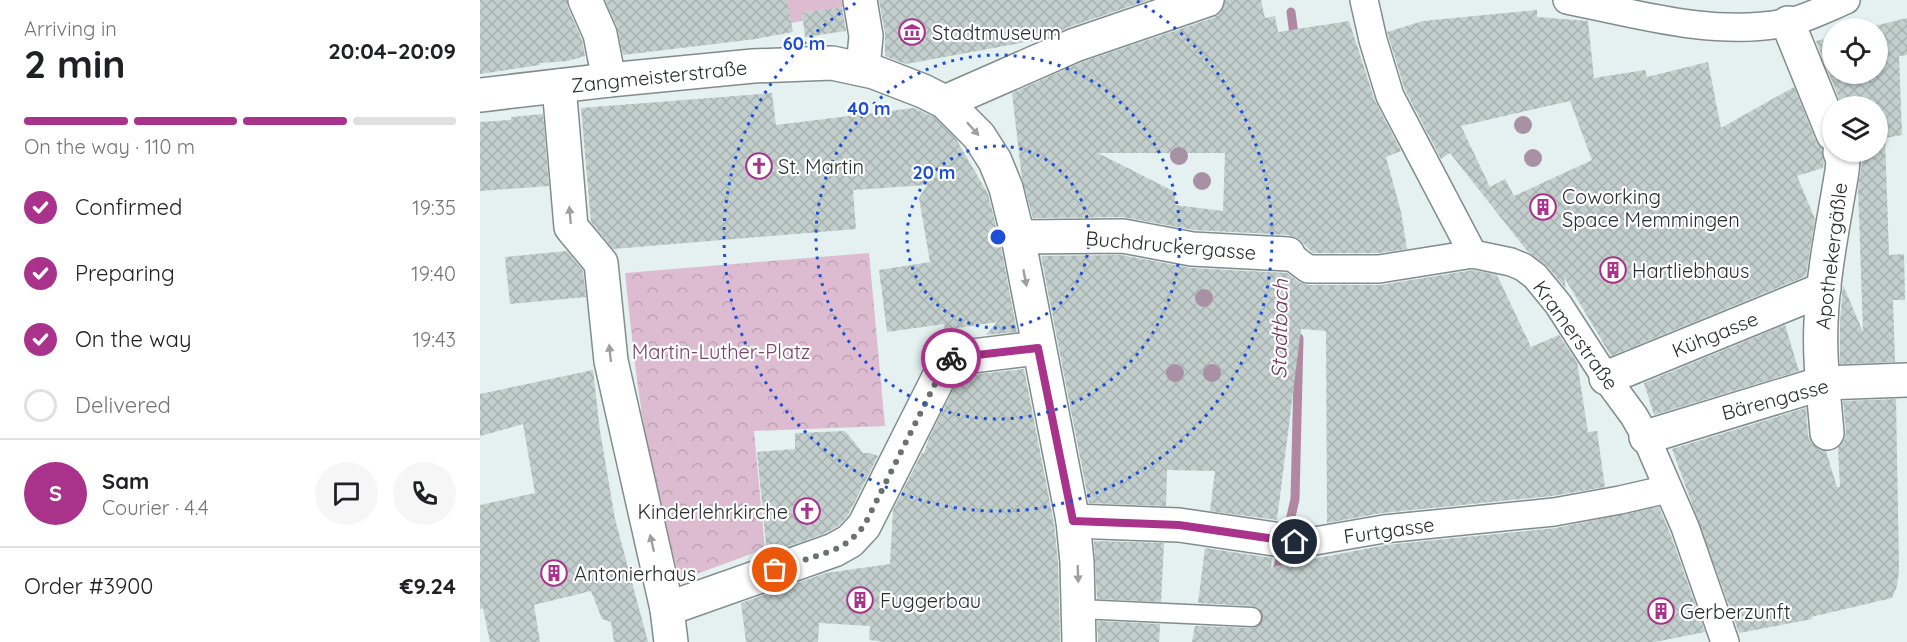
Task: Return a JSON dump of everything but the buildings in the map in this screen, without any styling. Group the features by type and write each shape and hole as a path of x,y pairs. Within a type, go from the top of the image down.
{"street":[{"path":"585,0 600,33 609,80"},
{"path":"860,0 866,36 863,69"},
{"path":"945,102 1075,45 1207,0"},
{"path":"1296,259 1308,269 1379,269 1473,254 1390,96 1372,40 1364,0"},
{"path":"1567,0 1668,21 1722,27 1788,23 1846,0"},
{"path":"1788,23 1822,107"},
{"name":"Zangmeisterstraße","path":"480,95 782,64 832,63 863,69 923,91 945,102 979,136 995,161 1006,188 1073,521 1079,642"},
{"path":"559,86 571,227 601,263 611,361 667,609 671,642"},
{"name":"Apothekergäßle","path":"1827,433 1821,325 1824,289 1843,162"},
{"name":"Buchdruckergasse","path":"1017,237 1123,236 1192,249 1296,259"},
{"name":"Kramerstraße","path":"1473,254 1511,262 1535,276 1558,304 1606,378 1634,416 1646,437 1697,559 1725,642"},
{"name":"Kühgasse","path":"1606,378 1824,289"},
{"path":"667,609 834,550 850,541 864,526 948,358 1038,348"},
{"name":"Bärengasse","path":"1646,437 1823,383 1907,380"},
{"name":"Furtgasse","path":"1073,521 1179,525 1303,543 1435,523 1554,512 1620,501 1668,489"}],"lane":[{"path":"1079,609 1252,617"}],"green space":[{"path":"787,0 850,0 850,6 802,13 803,21 791,23"},
{"name":"Martin-Luther-Platz","path":"869,253 885,426 754,431 765,549 680,580 646,437 625,273"}],"waterway":[{"name":"Stadtbach","path":"1291,12 1295,42"},
{"name":"Stadtbach","path":"1275,576 1295,499 1299,338"},
{"name":"Stadtbach","path":"1259,642 1260,618 1265,603"}],"way so far":[{"path":"775,570 834,550 850,541 864,526 948,358 951,358"}],"place":[{"name":"Stadtmuseum","path":"912,32"},
{"name":"St. Martin","path":"759,166"},
{"name":"Coworking Space Memmingen","path":"1543,207"},
{"name":"Hartliebhaus","path":"1613,270"},
{"name":"Kinderlehrkirche","path":"807,511"},
{"name":"Antonierhaus","path":"554,573"},
{"name":"Fuggerbau","path":"860,600"},
{"name":"Gerberzunft","path":"1661,611"}],"route":[{"path":"951,358 1038,348 1073,521 1179,525 1295,542"}]}
